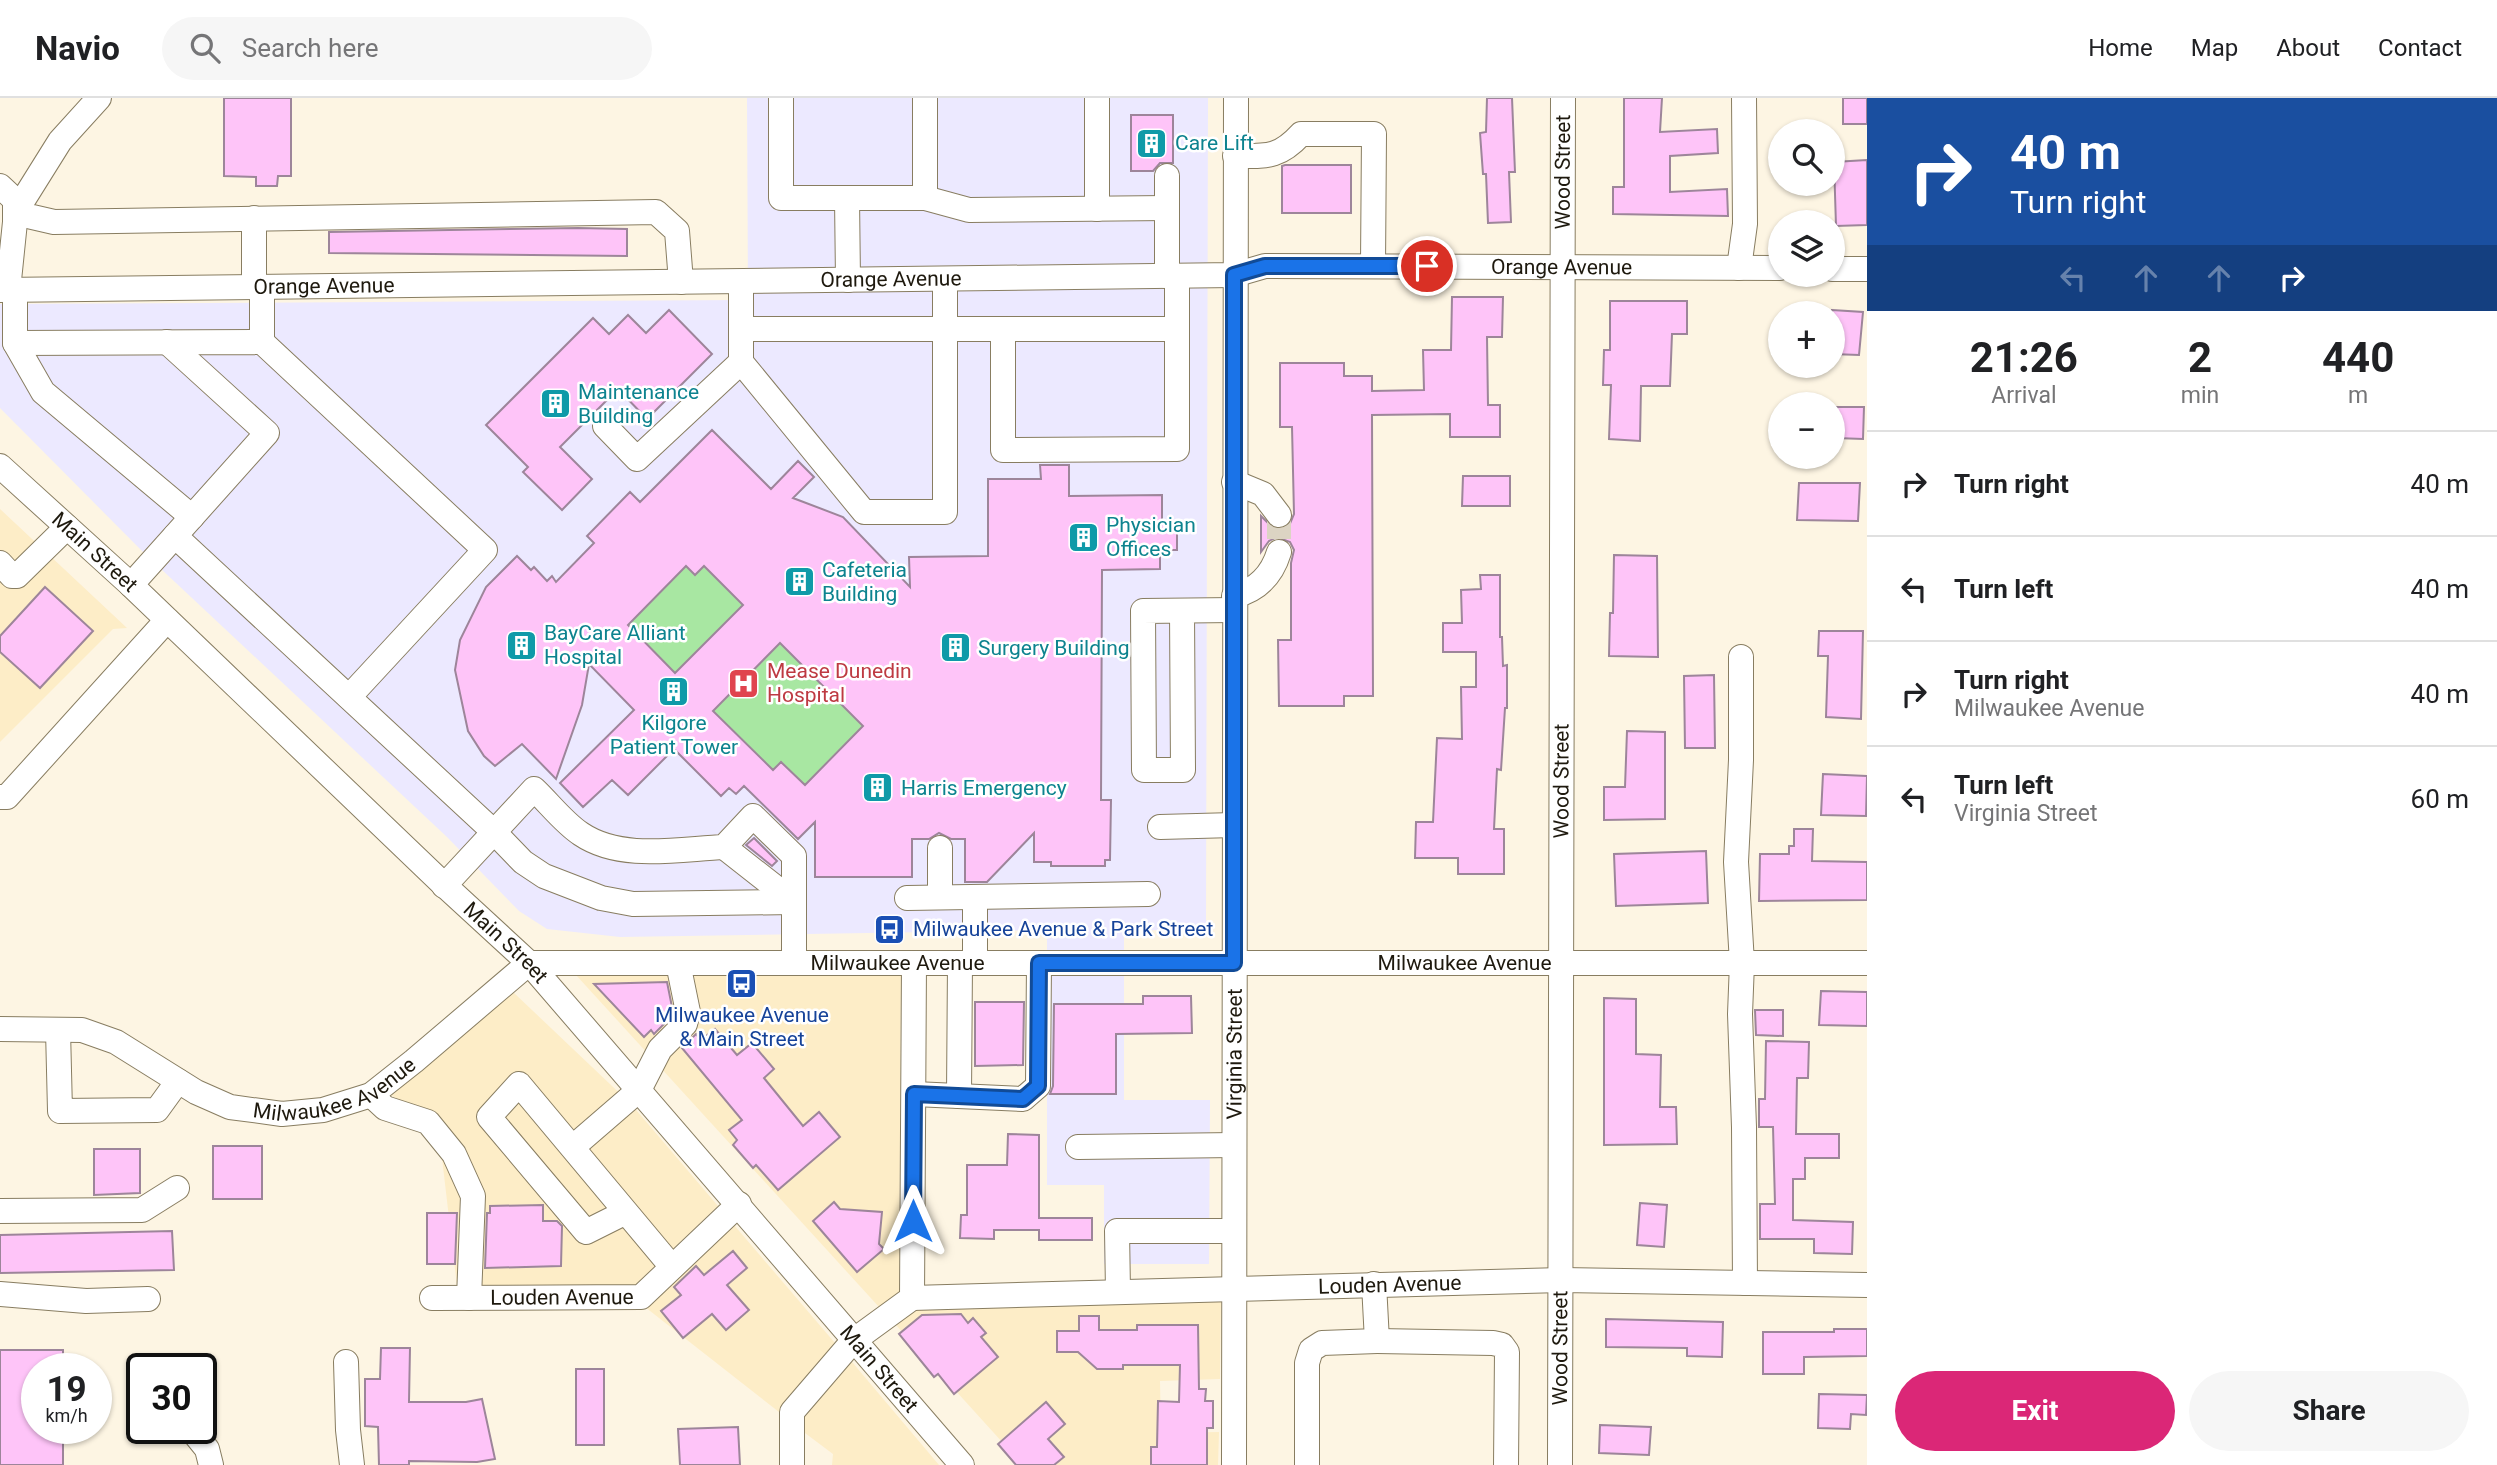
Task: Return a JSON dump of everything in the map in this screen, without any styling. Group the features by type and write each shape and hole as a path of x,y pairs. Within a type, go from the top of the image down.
{"street":[{"path":"15,213 60,141 99,98"},
{"path":"781,98 781,198 925,198 968,210 1167,208"},
{"path":"925,98 925,198"},
{"path":"1097,98 1097,209"},
{"name":"Virginia Street","path":"1234,1465 1236,98"},
{"name":"Wood Street","path":"1560,1465 1563,98"},
{"path":"1739,268 1745,224 1744,98"},
{"path":"1235,156 1272,156 1288,148 1301,134 1374,134 1373,266"},
{"path":"1003,329 1003,450 1177,449 1177,329 1167,176"},
{"path":"0,186 15,200 8,290 15,343 43,392 183,526 349,697 523,862 544,876 601,898 634,904 794,902"},
{"path":"847,198 848,280"},
{"path":"15,213 54,222 656,212 677,231 681,282"},
{"path":"254,218 262,342 485,550 349,697"},
{"name":"Orange Avenue","path":"8,290 1234,275 1265,266 1768,268"},
{"path":"1845,269 1867,269"},
{"path":"741,282 741,362 864,512 944,512 944,279"},
{"path":"741,329 1177,329"},
{"path":"131,585 267,433 167,342"},
{"path":"15,343 262,342"},
{"path":"605,426 637,459 741,362"},
{"name":"Main Street","path":"0,467 131,585 444,886 528,963 962,1465"},
{"path":"1234,482 1263,494 1279,514"},
{"path":"0,563 12,576 17,576 67,527"},
{"path":"1182,611 1183,770 1143,770 1143,611 1182,611 1234,603 1258,586 1270,573 1279,552"},
{"path":"0,797 7,797 167,620"},
{"path":"1741,657 1741,760 1736,862 1742,963 1740,1014 1745,1283"},
{"path":"444,886 534,789 579,834 604,846 633,851 724,847 794,902"},
{"path":"724,847 753,816 794,856 794,963"},
{"path":"1160,827 1234,825"},
{"path":"940,848 940,897"},
{"path":"907,898 1148,894"},
{"path":"959,1096 975,897"},
{"name":"Milwaukee Avenue","path":"0,1029 82,1030 116,1042 196,1092 230,1107 282,1114 323,1110 372,1095 528,963 1867,963"},
{"path":"573,1147 639,1090 660,1049 685,1024 688,1012 678,963"},
{"path":"792,1465 792,1412 853,1342 912,1297 914,963"},
{"path":"914,1094 1023,1099 1038,1086 1039,963"},
{"path":"58,1030 60,1111 157,1110 178,1081"},
{"path":"626,1212 586,1231 489,1117 519,1084 672,1267"},
{"path":"372,1095 385,1108 428,1122 454,1154 472,1196 469,1297"},
{"path":"1078,1147 1234,1145"},
{"path":"0,1211 142,1210 177,1188"},
{"name":"Louden Avenue","path":"432,1298 641,1297 739,1204"},
{"path":"1118,1291 1117,1231 1234,1231"},
{"name":"Louden Avenue","path":"912,1297 1562,1280 1867,1285"},
{"path":"1374,1284 1377,1342"},
{"path":"0,1294 86,1301 148,1299"},
{"path":"1307,1465 1307,1363 1311,1350 1322,1343 1377,1342 1493,1342 1502,1345 1507,1352 1506,1465"},
{"path":"346,1362 352,1465"},
{"path":"203,1444 211,1465"}],"shaded area":[{"name":"Mease Dunedin Hospital","path":"747,98 1208,98 1206,929 1124,931 1124,1100 1210,1100 1209,1264 1104,1264 1104,1185 1047,1185 1047,930 620,937 547,929 519,911 447,837 144,553 0,408 0,304 748,300"},
{"path":"0,509 127,628 113,629 0,742"},
{"path":"576,975 901,975 899,1292 879,1307"},
{"path":"513,992 631,1104 718,1206 635,1285 457,1286 438,1124 391,1095"},
{"path":"734,1225 835,1343 779,1412 645,1307 651,1305"},
{"path":"1221,1300 1220,1379 1160,1381 1161,1433 1219,1432 1218,1465 1023,1465 896,1325 917,1309"},
{"path":"852,1362 939,1465 832,1465 833,1454 805,1433 805,1416"}],"green space":[{"path":"629,508 695,575 704,566 743,605 675,673 628,625 671,581 614,524"},
{"path":"775,638 863,726 805,785 782,762 773,770 713,711 760,664"}],"building":[{"path":"224,98 291,98 291,176 278,176 277,186 256,186 256,177 224,176"},
{"path":"1487,98 1512,98 1515,172 1509,172 1511,222 1488,223 1486,174 1483,174 1480,133 1486,132"},
{"path":"1624,98 1662,98 1660,132 1717,129 1718,153 1670,156 1670,192 1727,189 1728,216 1613,214 1613,187 1624,187"},
{"path":"1843,98 1867,98 1867,124 1845,124"},
{"name":"Care Lift","path":"1131,115 1173,115 1173,163 1160,163 1153,171 1131,171"},
{"path":"1867,160 1867,225 1845,226 1845,210 1836,210 1835,196 1845,196 1845,161"},
{"path":"1351,165 1351,213 1282,213 1282,166"},
{"path":"627,229 627,256 329,253 329,232"},
{"path":"1452,297 1503,297 1502,337 1487,337 1488,405 1500,405 1500,437 1450,437 1450,414 1372,415 1373,696 1344,696 1344,706 1279,706 1278,640 1291,640 1291,563 1294,550 1290,542 1277,537 1269,541 1261,552 1261,516 1273,528 1280,530 1289,526 1294,514 1292,427 1280,427 1280,363 1344,363 1344,376 1372,376 1372,391 1424,390 1423,350 1451,350"},
{"path":"1610,301 1687,301 1687,334 1672,334 1670,386 1641,386 1640,441 1609,439 1611,385 1603,385 1604,350 1610,350"},
{"name":"Maintenance Building","path":"669,310 712,354 647,419 618,389 560,447 592,479 562,510 523,472 528,467 486,425 593,318 609,334 628,315 646,333"},
{"path":"1845,311 1863,312 1859,355 1845,354"},
{"path":"1845,407 1864,407 1863,439 1845,438"},
{"path":"712,430 771,489 798,461 814,477 793,498 843,517 910,587 909,557 988,556 988,479 1041,479 1040,465 1069,465 1069,496 1162,495 1162,523 1177,523 1177,550 1160,550 1160,569 1102,570 1101,800 1111,800 1110,860 1105,860 1105,866 1051,866 1051,862 1034,862 1034,833 987,882 965,882 965,839 951,839 939,833 929,839 912,839 912,877 815,877 815,822 798,839 744,786 736,794 729,788 721,796 674,749 628,795 612,780 583,807 560,783 634,710 589,664 582,705 556,779 522,744 495,766 484,756 468,731 455,670 460,640 486,587 517,556 531,570 534,567 547,581 552,576 556,582 594,543 587,536 630,492 640,502","holes":["686,566 695,575 704,566 743,605 675,673 628,625","780,643 863,726 805,785 781,762 773,770 713,711"]},
{"path":"1463,476 1510,476 1510,506 1462,506"},
{"path":"1799,483 1860,483 1858,521 1797,520"},
{"path":"1614,555 1657,556 1658,657 1609,656"},
{"path":"1480,575 1500,575 1500,637 1503,666 1507,665 1507,708 1501,770 1497,769 1494,829 1504,829 1504,874 1458,874 1458,858 1415,858 1416,822 1433,822 1437,738 1462,739 1461,687 1476,687 1476,652 1443,652 1443,623 1462,623 1461,590 1481,589"},
{"path":"45,587 93,631 40,688 0,652 0,636"},
{"path":"1819,631 1863,631 1861,719 1826,717 1828,656 1818,656"},
{"path":"1714,675 1715,748 1685,748 1684,676"},
{"path":"1627,731 1665,732 1665,819 1604,820 1604,787 1625,787"},
{"path":"1823,774 1867,776 1866,816 1821,815"},
{"path":"1794,829 1813,829 1812,861 1867,862 1867,900 1759,901 1760,854 1789,854 1789,846 1794,846"},
{"path":"754,838 777,861 772,866 746,845"},
{"path":"1706,851 1708,903 1616,906 1614,854"},
{"path":"667,982 672,1016 654,1034 651,1030 644,1037 594,984"},
{"path":"1821,991 1867,992 1867,1026 1819,1025"},
{"path":"1143,996 1191,996 1192,1033 1116,1034 1116,1094 1050,1094 1053,1086 1054,1004 1143,1004"},
{"path":"1604,998 1636,999 1636,1054 1661,1055 1660,1107 1676,1107 1677,1144 1604,1145"},
{"path":"975,1002 1024,1002 1023,1065 975,1066"},
{"path":"1755,1010 1783,1010 1783,1036 1756,1035"},
{"path":"715,1029 737,1055 752,1043 774,1069 764,1078 803,1126 819,1112 840,1137 778,1190 756,1165 753,1168 733,1145 737,1140 729,1130 742,1120 682,1048 696,1034 701,1040"},
{"path":"1766,1041 1809,1042 1808,1078 1797,1078 1796,1134 1839,1134 1839,1158 1805,1158 1805,1179 1793,1179 1793,1220 1853,1222 1852,1254 1814,1253 1814,1239 1760,1239 1760,1204 1775,1204 1773,1127 1759,1127 1759,1099 1765,1099"},
{"path":"1008,1134 1039,1135 1039,1218 1092,1218 1092,1240 1039,1240 1039,1230 994,1230 994,1239 960,1238 961,1215 967,1215 967,1165 1007,1165"},
{"path":"213,1146 262,1146 262,1199 213,1199"},
{"path":"94,1149 140,1149 140,1193 94,1195"},
{"path":"834,1202 840,1209 882,1212 879,1244 884,1249 857,1272 813,1221"},
{"path":"1640,1203 1667,1205 1664,1247 1637,1245"},
{"path":"543,1205 543,1221 557,1221 562,1226 561,1266 485,1268 487,1213 490,1213 490,1206"},
{"path":"427,1213 457,1213 455,1264 427,1264"},
{"path":"172,1231 174,1270 0,1273 0,1235"},
{"path":"733,1251 747,1268 727,1285 749,1310 726,1330 712,1314 683,1338 661,1311 681,1295 674,1287 696,1266 704,1275"},
{"path":"961,1314 968,1323 973,1318 986,1333 981,1337 998,1357 954,1394 938,1374 934,1377 899,1334 922,1315"},
{"path":"1079,1316 1099,1316 1099,1330 1137,1330 1137,1325 1198,1325 1199,1389 1206,1389 1205,1401 1213,1401 1213,1428 1207,1428 1207,1465 1151,1465 1151,1447 1157,1447 1158,1401 1179,1402 1180,1365 1123,1365 1123,1369 1097,1369 1078,1352 1057,1352 1057,1331 1079,1331"},
{"path":"1606,1319 1723,1322 1722,1357 1687,1356 1687,1348 1606,1347"},
{"path":"1834,1329 1867,1329 1867,1356 1804,1357 1804,1374 1763,1374 1763,1332 1834,1332"},
{"path":"381,1348 410,1348 409,1402 466,1402 482,1399 495,1459 477,1462 409,1461 409,1465 379,1465 378,1427 365,1426 365,1379 380,1379"},
{"path":"0,1350 63,1350 63,1353 21,1353 21,1444 63,1444 63,1465 0,1465"},
{"path":"576,1369 604,1369 604,1445 576,1445"},
{"path":"1819,1394 1867,1395 1866,1415 1851,1414 1850,1429 1818,1428"},
{"path":"1046,1402 1065,1424 1048,1439 1064,1457 1054,1465 1016,1465 998,1444"},
{"path":"1600,1425 1651,1427 1649,1455 1599,1453"},
{"path":"738,1427 740,1465 680,1465 678,1429"}],"tunnel":[{"path":"1279,515 1279,552"}],"place":[{"name":"Care Lift","path":"1152,143"},
{"name":"Maintenance Building","path":"555,404"},
{"name":"Physician Offices","path":"1083,537"},
{"name":"Cafeteria Building","path":"799,582"},
{"name":"BayCare Alliant Hospital","path":"521,645"},
{"name":"Surgery Building","path":"955,648"},
{"name":"Mease Dunedin Hospital","path":"744,683"},
{"name":"Kilgore Patient Tower","path":"674,691"},
{"name":"Harris Emergency","path":"878,788"},
{"name":"Milwaukee Avenue & Park Street","path":"890,929"},
{"name":"Milwaukee Avenue & Main Street","path":"742,983"}],"route":[{"path":"913,1221 914,1094 1023,1099 1038,1086 1039,963 1234,963 1234,275 1265,266 1427,266"}]}
